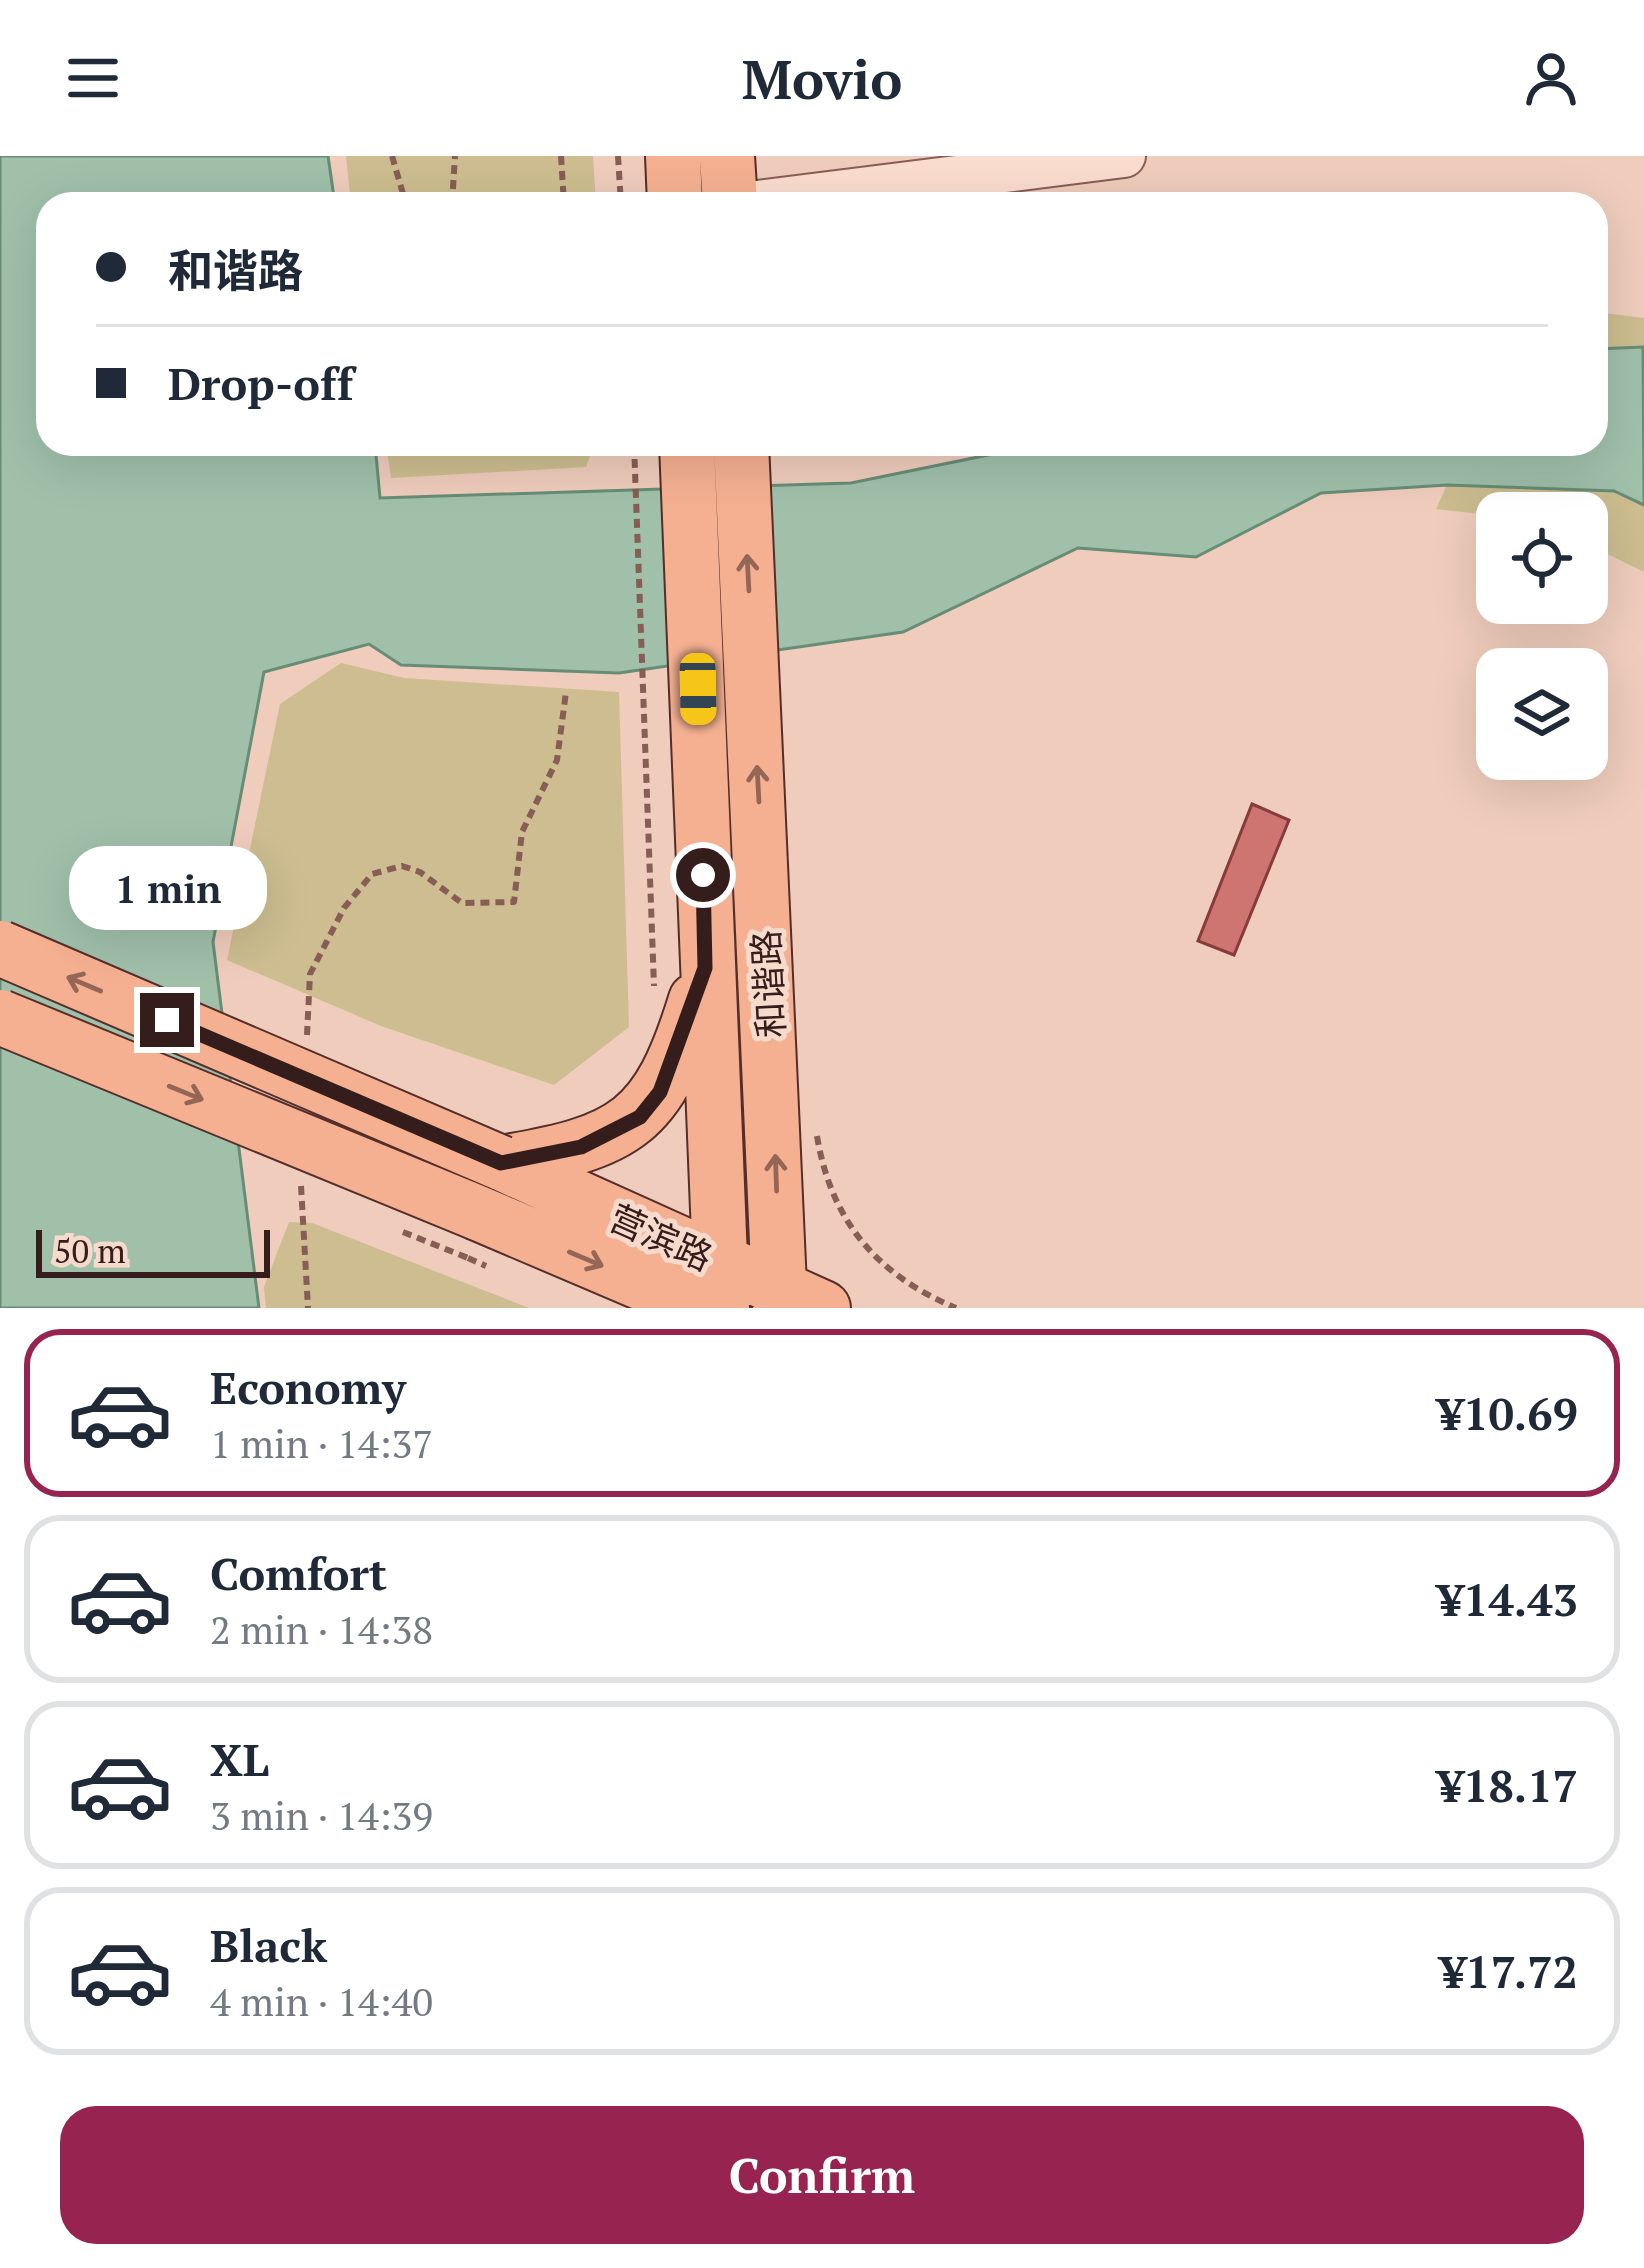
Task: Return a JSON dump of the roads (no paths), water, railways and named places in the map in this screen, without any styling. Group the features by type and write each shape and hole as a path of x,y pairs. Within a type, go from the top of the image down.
{"main road":[{"path":"673,156 674,192"},
{"path":"727,156 729,192"},
{"name":"和谐路","path":"688,456 714,1293"},
{"name":"和谐路","path":"742,456 794,1302"},
{"name":"营滨路","path":"0,948 501,1163 714,1293"},
{"path":"501,1163 581,1147 640,1117 669,1074 705,968"},
{"name":"营滨路","path":"0,1017 478,1213 714,1293 794,1302"}],"lane":[{"path":"811,192 938,170 1124,156"}]}
